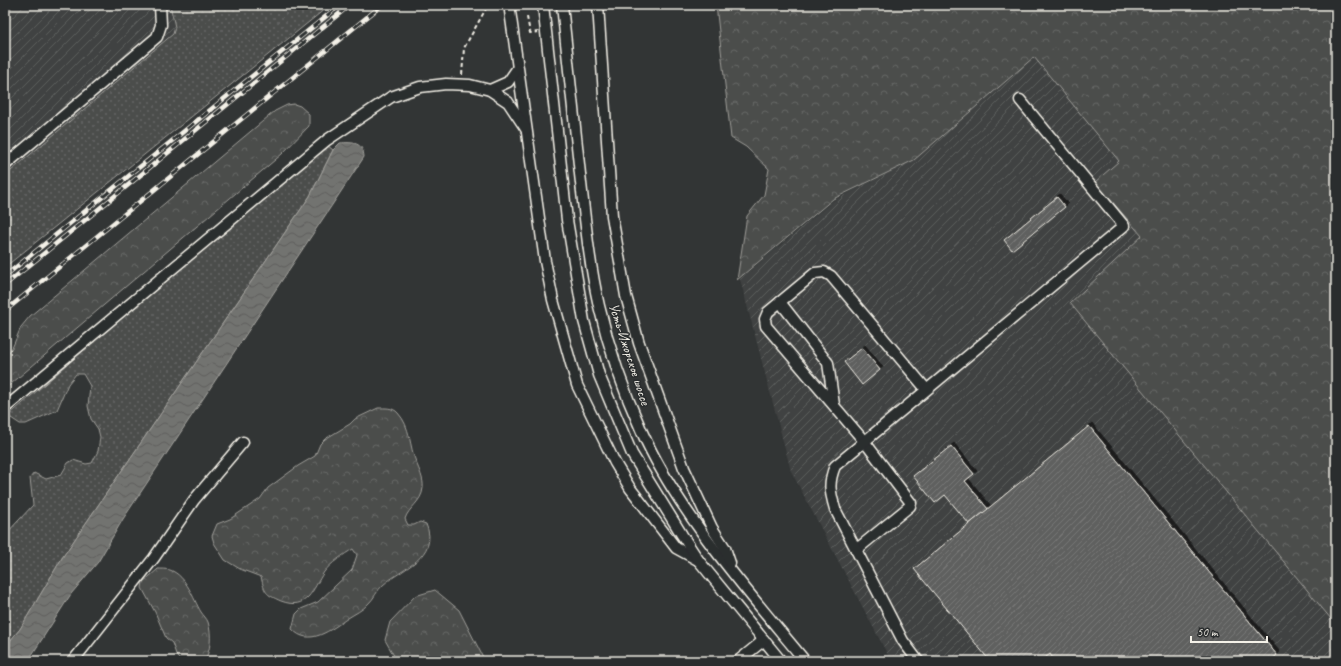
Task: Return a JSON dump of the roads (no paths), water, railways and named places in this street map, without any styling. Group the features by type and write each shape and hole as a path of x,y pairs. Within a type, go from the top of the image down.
{"street":[{"path":"5,166 157,37 161,25 160,5"},
{"path":"511,5 510,12 517,69 545,261 553,300 577,385 615,463 634,494 676,548 699,560"},
{"path":"543,5 566,220 588,336 599,375 632,454 699,560 781,661"},
{"name":"Усть-Ижорское шоссе","path":"562,5 586,230 599,305 611,350 642,433 666,476 695,522 732,571 805,661"},
{"path":"598,5 612,216 626,296 639,343 684,468 709,522 725,548 732,571"},
{"path":"490,90 508,82 517,69"},
{"path":"5,408 327,140 391,97 420,87 446,84 490,90 508,102 526,130"},
{"path":"918,661 903,641 835,509 831,495 830,479 835,466 1124,226 1020,100"},
{"path":"856,550 910,506 911,503 864,442 766,326 765,319 768,312 815,273 824,272 831,276 926,389"},
{"path":"780,302 828,363 834,406"},
{"path":"73,661 154,558 194,500 243,442"},
{"path":"738,661 764,640"}],"water":[{"path":"340,143 356,144 362,148 364,157 123,519 98,562 71,594 28,661 5,661 5,647 20,629 62,558 310,196 333,150"}],"railway":[{"path":"5,276 340,5"},
{"path":"5,285 350,5"},
{"path":"5,311 382,5"}]}
